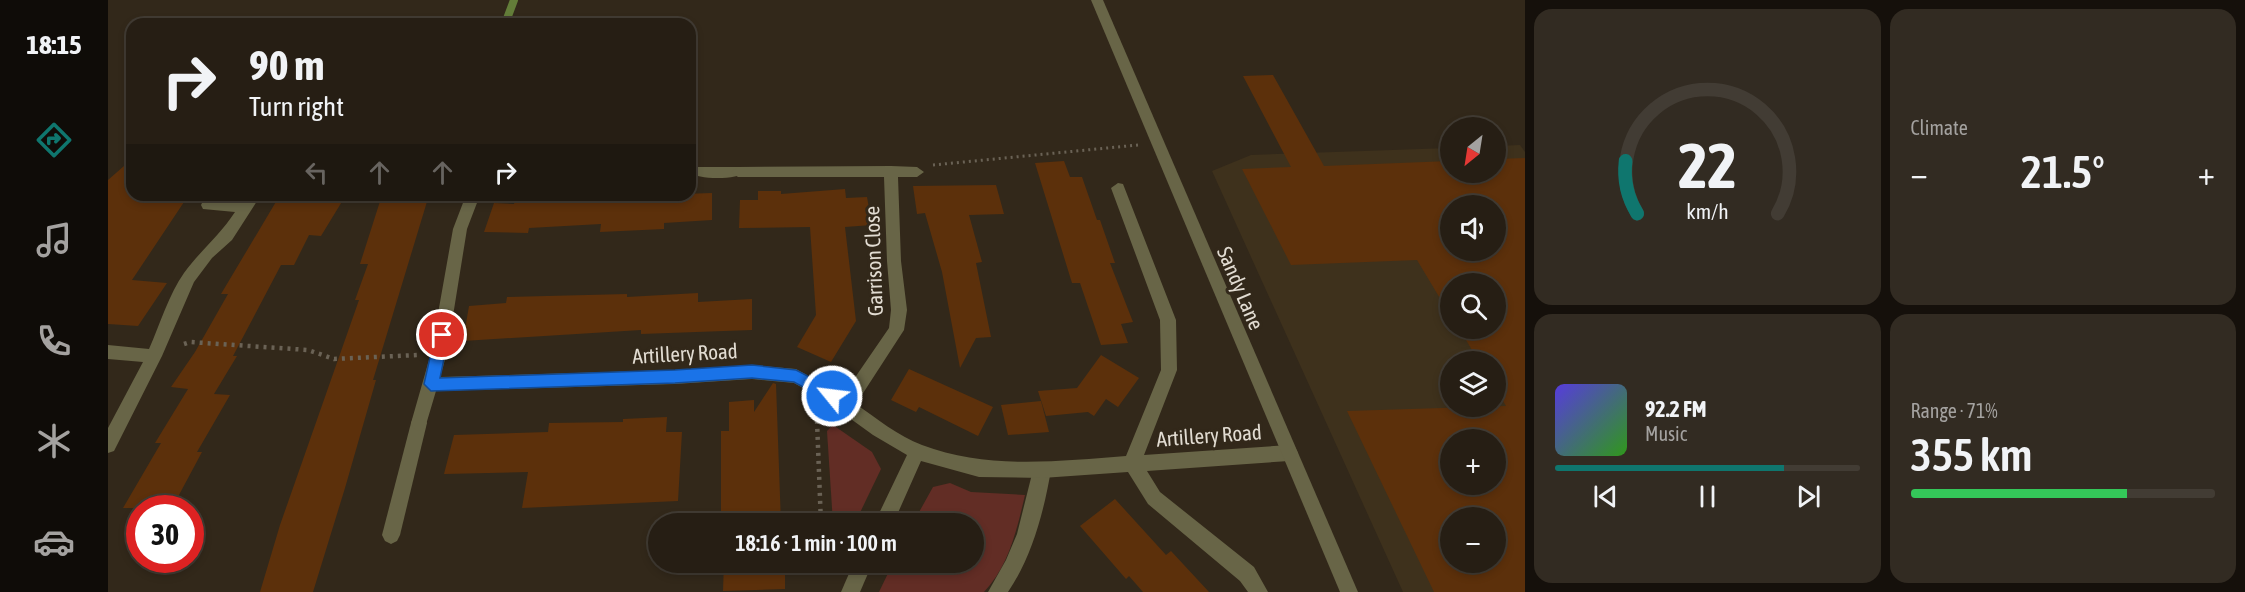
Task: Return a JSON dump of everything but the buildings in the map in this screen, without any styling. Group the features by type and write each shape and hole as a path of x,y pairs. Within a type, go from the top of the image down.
{"street":[{"name":"Sandy Lane","path":"1097,0 1349,592"},
{"name":"Garrison Close","path":"838,401 896,330 899,310 894,261 891,171"},
{"path":"697,172 917,172"},
{"name":"Artillery Road","path":"1118,188 1168,320 1169,370 1132,463"},
{"path":"208,205 250,201"},
{"path":"108,445 154,356 188,279 207,254 227,236 250,201"},
{"path":"391,535 439,353 460,229 470,201"},
{"path":"108,352 154,356"},
{"name":"Artillery Road","path":"431,384 675,377 752,372 796,376 917,452 979,469 1042,470 1289,453"},
{"path":"888,513 917,452"},
{"name":"Artillery Road","path":"1132,463 1154,498 1247,574 1259,592"},
{"path":"997,592 1023,541 1039,495 1042,470"},
{"path":"850,592 859,573"}],"path":[{"path":"917,172 932,165 1156,143"},
{"path":"154,356 190,342 308,350 334,359 439,353"},
{"path":"821,513 817,420 838,401"}],"shaded area":[{"path":"1520,145 1525,152 1525,592 1403,592 1212,171 1251,155 1440,148 1440,183 1506,183 1506,146"},
{"path":"833,425 872,452 881,469 860,513 832,513 827,431"},
{"path":"950,483 971,492 1025,495 1011,546 1000,571 984,592 879,592 888,573 984,573 984,513 919,513 933,487"}],"waterway":[{"path":"507,18 514,0"}],"route":[{"path":"442,335 431,384 675,377 752,372 796,376 832,396"}]}
